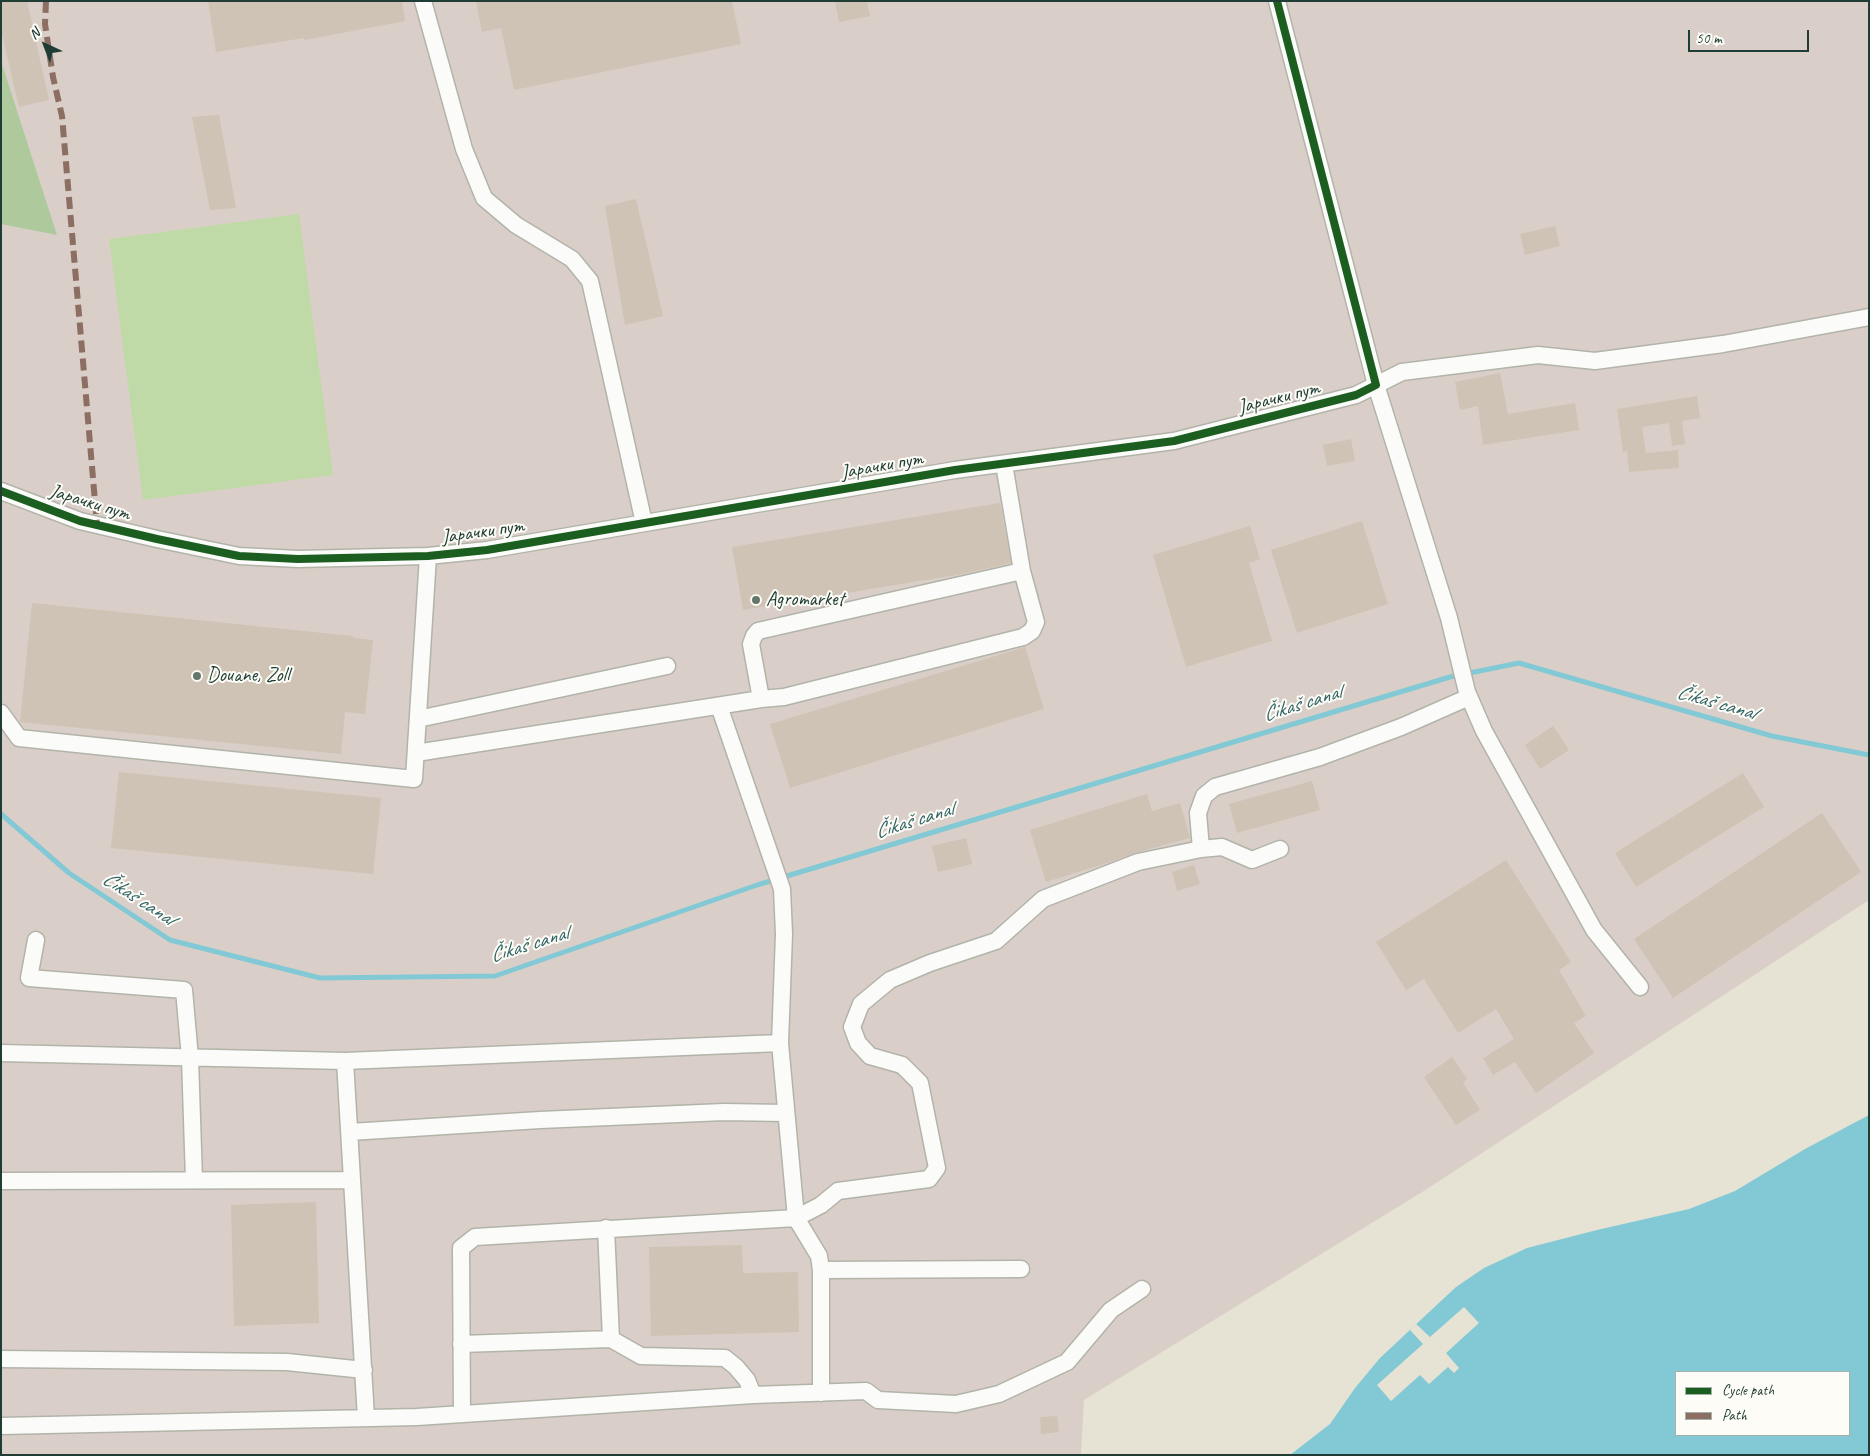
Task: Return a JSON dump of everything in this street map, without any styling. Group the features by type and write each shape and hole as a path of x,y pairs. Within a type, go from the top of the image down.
{"street":[{"path":"423,1 464,149 484,198 516,225 572,259 590,281 644,523"},
{"path":"1276,1 1376,385 1447,613 1468,695 1484,732 1594,930 1640,987"},
{"name":"Јарачки пут","path":"1,491 80,521 238,556 298,559 428,556 487,550 955,470 1174,441 1356,395 1402,372 1538,354 1595,362 1723,344 1869,317"},
{"path":"416,753 784,697 1023,637 1032,631 1036,622 1022,571 1004,464"},
{"path":"4,725 19,738 414,779 428,556"},
{"path":"761,699 751,644 758,631 1022,571"},
{"path":"418,719 667,666"},
{"path":"1201,849 1198,813 1204,796 1215,787 1320,757 1401,727 1468,695"},
{"path":"720,706 782,889 784,934 780,1043 796,1218 818,1256 821,1270 821,1393"},
{"path":"462,1414 461,1248 475,1236 796,1218 821,1205 838,1191 929,1180 937,1168 920,1083 902,1065 870,1056 858,1043 852,1027 861,1004 890,980 930,963 996,942 1043,899 1138,862 1201,849 1222,847 1252,860 1280,849"},
{"path":"36,940 29,978 184,990 190,1058 194,1180"},
{"path":"1,1053 345,1061 780,1043"},
{"path":"345,1061 366,1418"},
{"path":"350,1132 540,1120 724,1112 786,1113"},
{"path":"1,1181 352,1180"},
{"path":"606,1228 611,1339"},
{"path":"821,1270 1021,1269"},
{"path":"1,1426 366,1418 462,1414 753,1395 821,1393 866,1392 878,1400 956,1404 999,1394 1067,1362 1111,1310 1142,1289"},
{"path":"462,1344 611,1339 641,1356 725,1358 747,1380 753,1395"},
{"path":"1,1359 287,1362 364,1370"}],"shaded area":[{"path":"1,1 1869,1 1869,900 1427,1189 1084,1400 1081,1455 1,1455"}],"green space":[{"path":"1,61 57,235 1,224"},
{"path":"299,214 333,475 143,500 109,239"}],"water":[{"path":"1869,1115 1869,1455 1290,1455 1330,1424 1355,1388 1380,1358 1456,1287 1484,1268 1527,1248 1689,1209 1735,1191 1805,1149"}],"pier":[{"path":"1464,1307 1479,1323 1446,1353 1459,1368 1454,1373 1448,1367 1429,1384 1420,1375 1391,1401 1377,1385 1423,1344 1410,1330 1416,1324 1430,1337"}],"building":[{"path":"1,1 27,1 49,100 19,107 1,30"},
{"path":"208,1 402,1 405,21 305,40 304,38 216,52"},
{"path":"476,1 732,1 741,44 514,90 501,28 482,32"},
{"path":"835,1 867,1 870,16 839,22"},
{"path":"219,115 236,208 210,210 192,117"},
{"path":"636,199 663,316 625,325 605,206"},
{"path":"1555,226 1560,246 1525,255 1520,234"},
{"path":"1500,373 1508,414 1575,403 1579,430 1483,445 1478,406 1460,410 1455,382"},
{"path":"1697,396 1700,418 1682,421 1685,444 1672,446 1669,423 1642,427 1646,453 1678,450 1679,468 1629,472 1627,451 1623,452 1617,409"},
{"path":"1351,439 1355,461 1327,466 1323,445"},
{"path":"1000,503 1011,563 962,574 743,610 732,547"},
{"path":"1362,521 1388,604 1297,633 1271,550"},
{"path":"1250,526 1260,559 1249,563 1272,641 1186,667 1153,555"},
{"name":"Douane, Zoll","path":"32,603 353,636 353,638 373,640 365,714 345,712 341,754 20,722"},
{"path":"1025,647 1044,709 790,788 770,724"},
{"path":"1553,726 1569,750 1540,769 1525,745"},
{"path":"119,772 381,798 373,874 111,848"},
{"path":"1743,773 1764,807 1636,887 1615,853"},
{"path":"1312,781 1320,810 1237,833 1229,804"},
{"path":"1147,794 1152,811 1180,803 1190,838 1135,853 1046,882 1030,830"},
{"path":"1822,813 1861,872 1673,998 1634,939"},
{"path":"966,838 972,864 938,872 932,846"},
{"path":"1506,860 1571,962 1559,970 1586,1016 1574,1023 1594,1053 1536,1093 1515,1062 1493,1075 1483,1058 1514,1039 1496,1009 1458,1033 1424,979 1406,990 1376,942"},
{"path":"1194,865 1200,884 1177,891 1172,872"},
{"path":"1452,1057 1467,1079 1463,1083 1480,1110 1456,1125 1424,1077"},
{"path":"316,1202 319,1323 234,1326 231,1205"},
{"path":"742,1245 743,1273 798,1272 799,1332 651,1336 649,1247"},
{"path":"1057,1416 1059,1432 1041,1434 1040,1417"}],"waterway":[{"name":"Čikaš canal","path":"1,814 69,873 170,940 320,978 495,976 757,885 1450,677 1519,663 1772,736 1869,755"}],"marked path":[{"path":"46,1 45,24 53,77 62,116 97,525"}],"cycle path":[{"path":"1,491 80,521 239,556 298,559 428,556 487,550 955,470 1174,441 1356,395 1376,385 1277,1"}],"place":[{"name":"Agromarket","path":"756,600"},
{"name":"Douane, Zoll","path":"197,676"}]}
